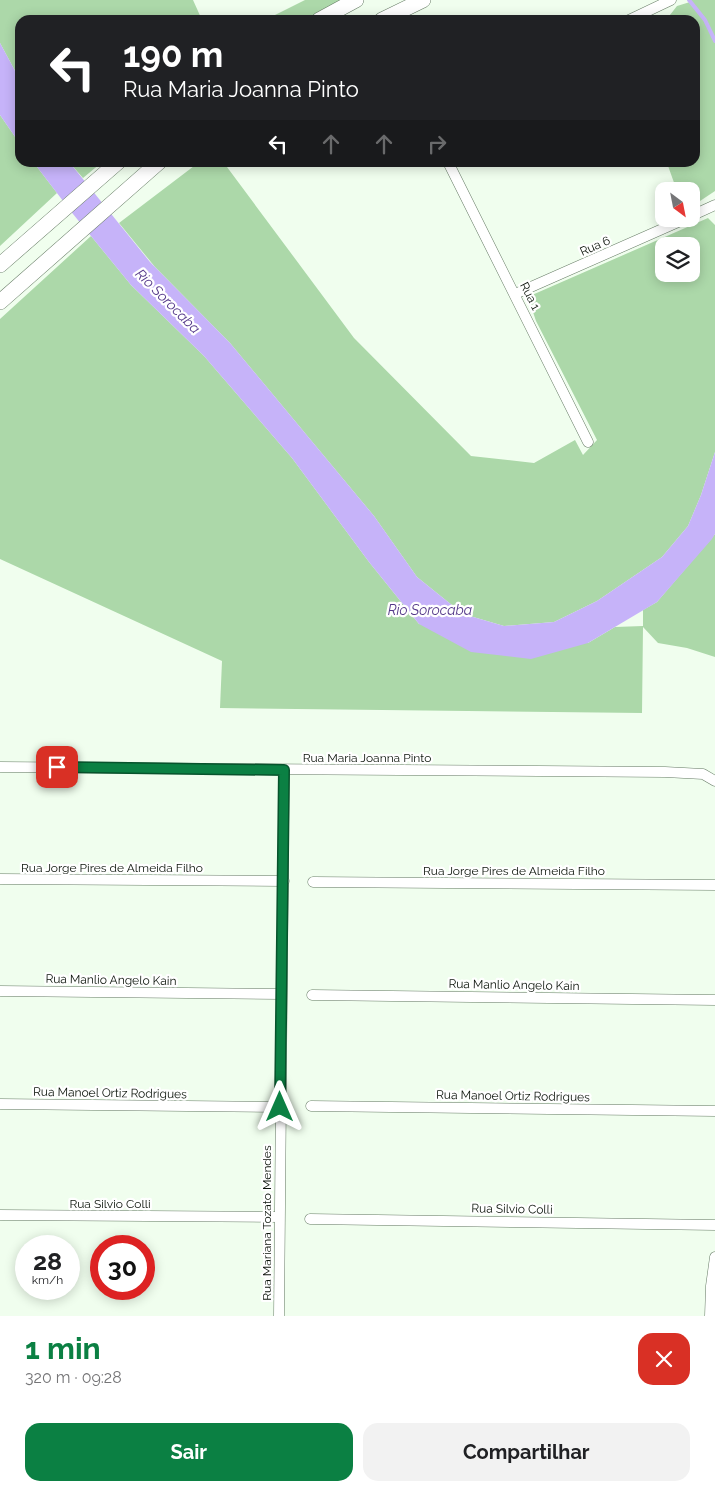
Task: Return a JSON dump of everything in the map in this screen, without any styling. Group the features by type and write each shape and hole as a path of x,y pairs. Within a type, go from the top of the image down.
{"main road":[{"path":"328,15 356,0"},
{"path":"392,15 423,0"},
{"path":"3,263 112,167"},
{"path":"0,302 153,167"}],"street":[{"path":"639,15 672,0"},
{"name":"Rua 1","path":"451,167 588,442"},
{"path":"700,212 715,205"},
{"name":"Rua 6","path":"515,294 665,228"},
{"name":"Rua Maria Joanna Pinto","path":"0,767 656,772 703,774 715,781"},
{"name":"Rua Mariana Tozato Mendes","path":"279,1316 284,770"},
{"name":"Rua Jorge Pires de Almeida Filho","path":"0,879 284,881"},
{"name":"Rua Jorge Pires de Almeida Filho","path":"314,882 715,885"},
{"name":"Rua Manlio Angelo Kain","path":"0,991 281,994"},
{"name":"Rua Manlio Angelo Kain","path":"312,995 715,1000"},
{"name":"Rua Manoel Ortiz Rodrigues","path":"0,1104 280,1107"},
{"name":"Rua Manoel Ortiz Rodrigues","path":"311,1106 715,1111"},
{"name":"Rua Silvio Colli","path":"0,1215 279,1218"},
{"name":"Rua Silvio Colli","path":"310,1218 715,1225"},
{"path":"710,1316 711,1286 715,1257"}],"green space":[{"path":"0,0 193,0 200,15 15,15 15,71 0,43"},
{"path":"305,0 344,0 318,15 275,15"},
{"path":"689,0 715,0 715,191 700,201 700,182 674,182 668,167 700,167 700,15 670,15 677,6 690,2"},
{"path":"0,115 15,137 15,167 37,167 57,193 0,246"},
{"path":"73,167 96,167 83,178"},
{"path":"193,167 227,167 354,338 471,456 534,463 575,440 583,455 597,440 536,321 530,303 532,295 655,241 655,282 700,282 700,237 665,237 685,228 700,228 700,222 708,218 715,225 715,452 701,495 688,526 662,557 597,601 554,622 504,626 463,614 417,577 374,516 230,343 155,267 119,223"},
{"path":"91,236 131,285 204,356 292,458 369,562 419,624 588,643 615,627 643,626 643,610 657,602 715,534 715,657 687,648 658,643 643,627 642,713 220,708 222,661 0,559 0,319"}],"water":[{"path":"0,43 15,71 15,137 0,115"},
{"name":"Rio Sorocaba","path":"37,167 73,167 150,262 230,343 374,516 417,577 463,614 504,626 554,622 597,601 662,557 688,526 701,495 715,452 715,534 657,602 588,643 531,659 471,652 419,624 369,562 292,458 204,356 131,285"}],"waterway":[{"path":"689,0 705,20 715,41"}],"route":[{"path":"57,767 284,770 280,1107"}]}
